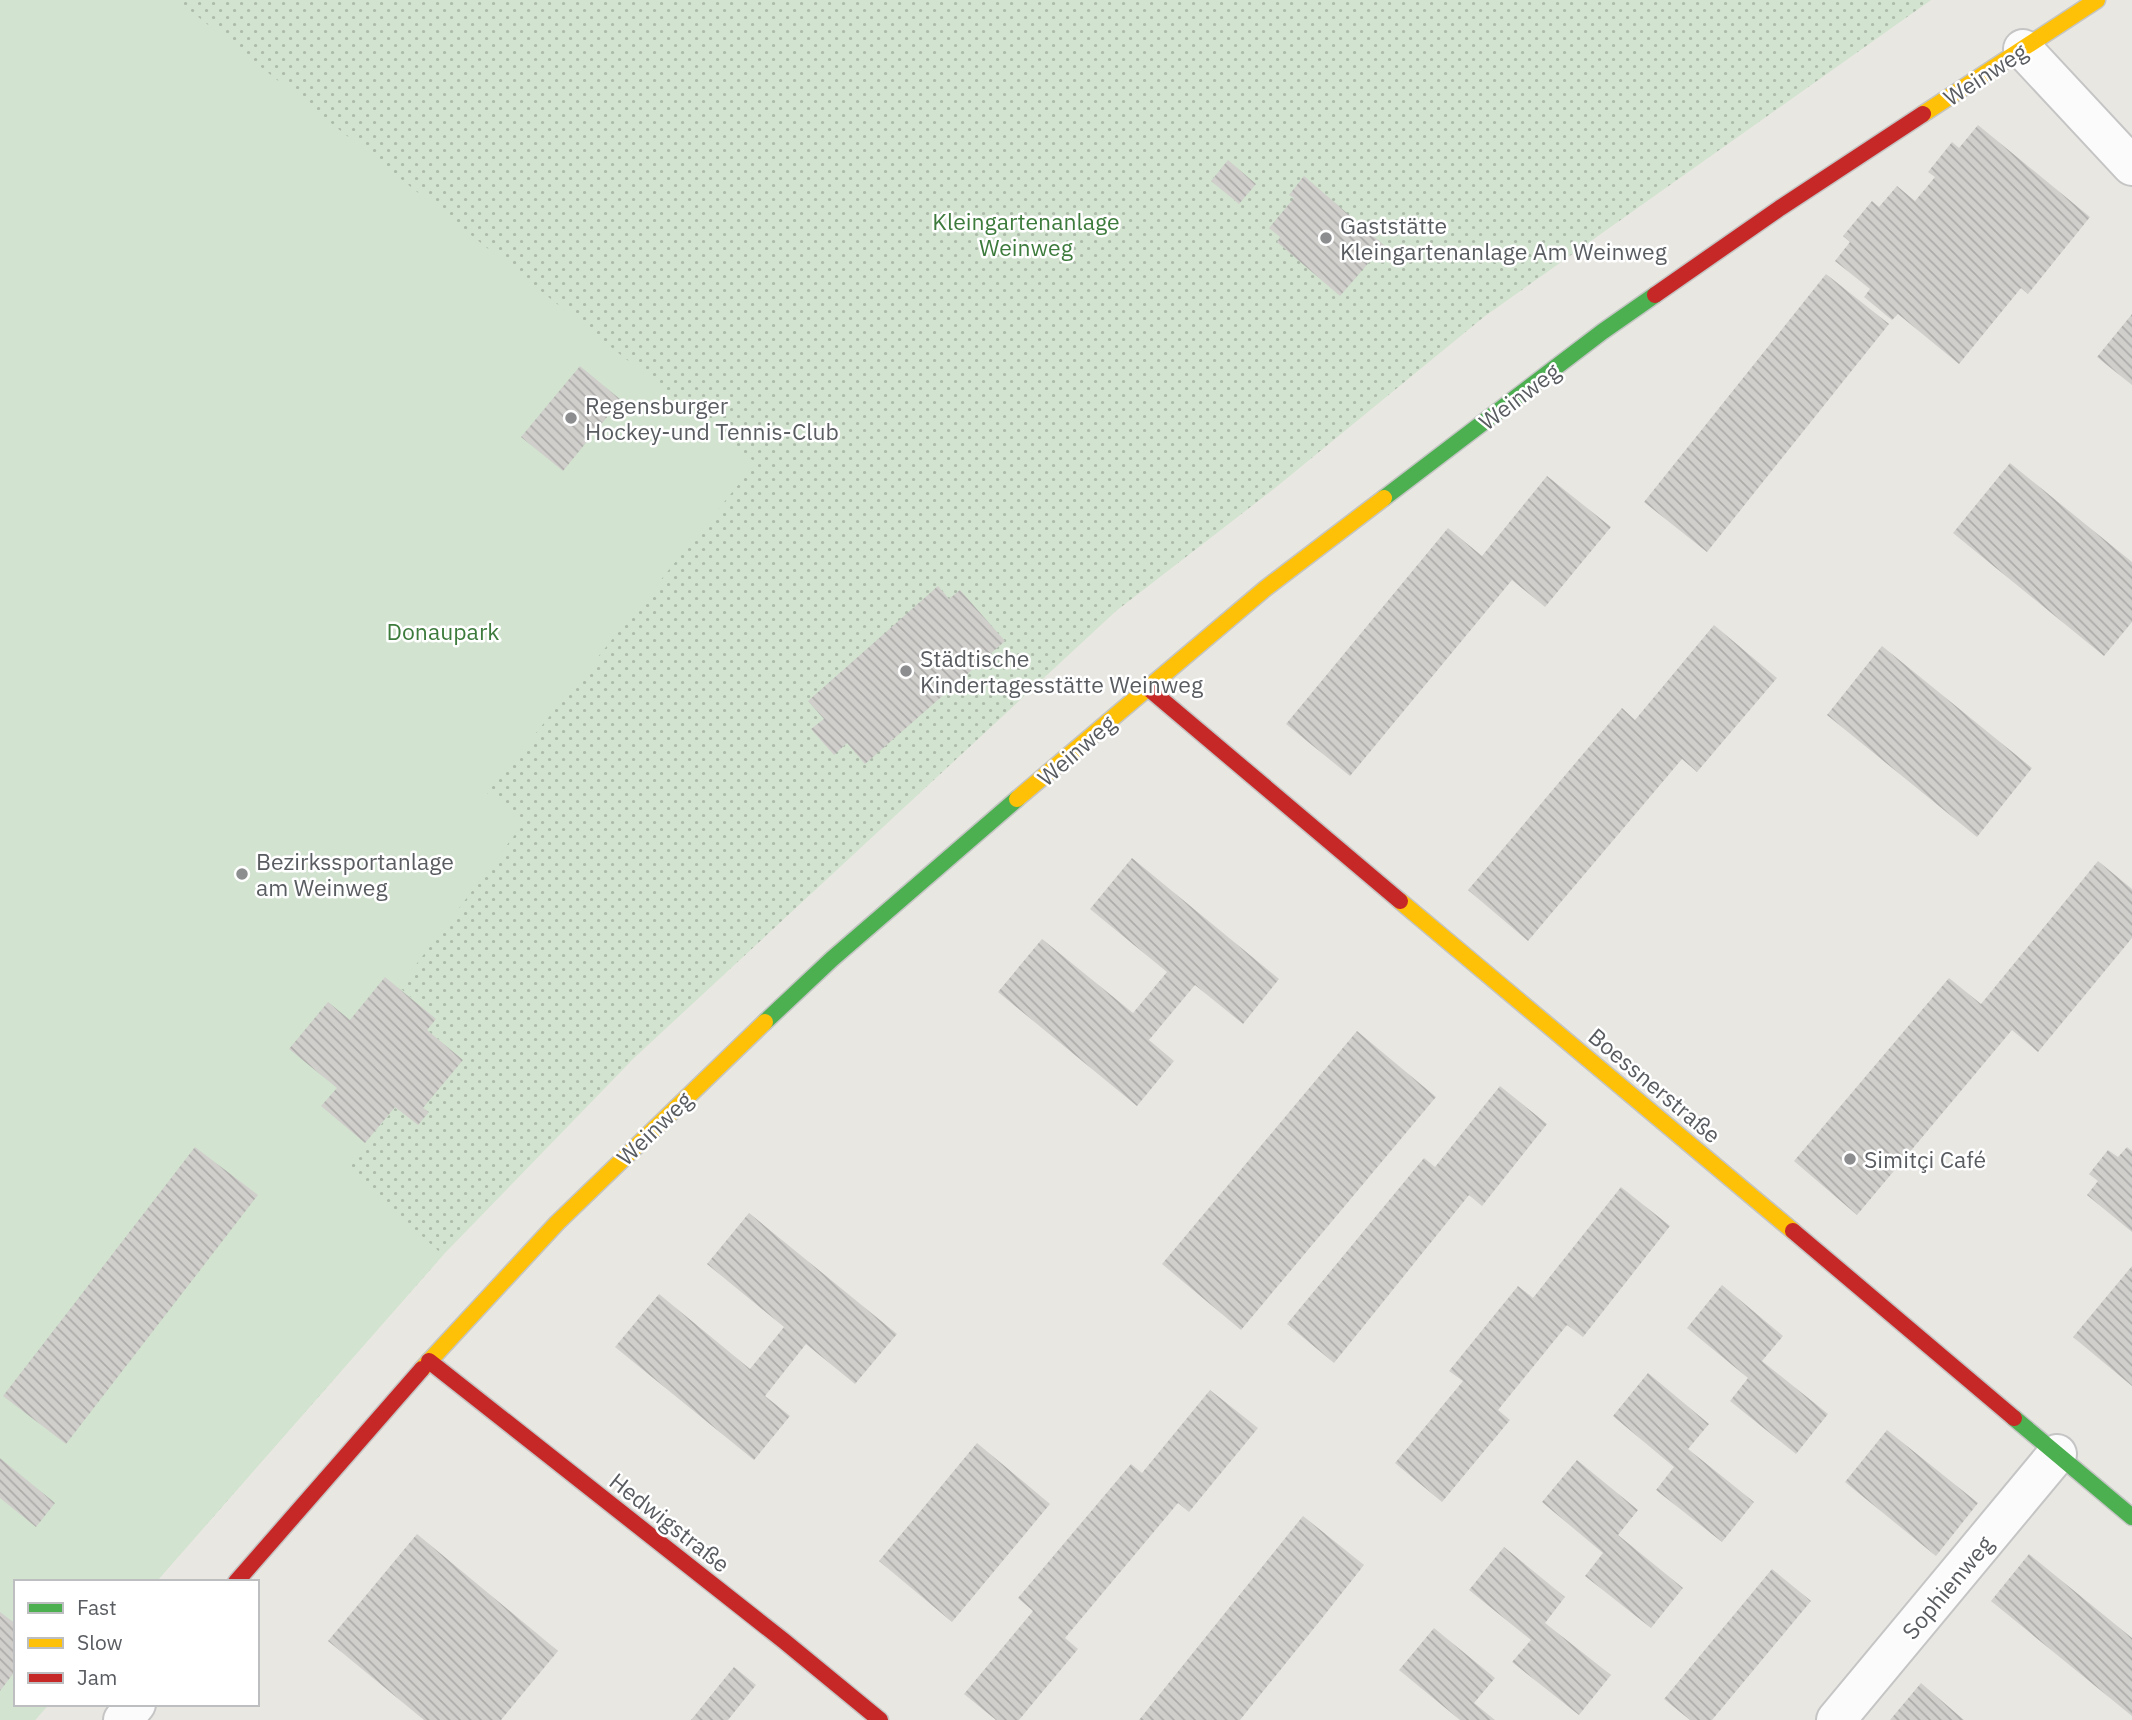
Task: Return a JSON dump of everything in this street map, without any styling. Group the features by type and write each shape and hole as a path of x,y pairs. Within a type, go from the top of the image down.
{"street":[{"name":"Weinweg","path":"238,1580 429,1361 556,1223 812,977 1266,588 1602,332 1780,208 2097,0"},
{"path":"2023,49 2132,166"},
{"name":"Boessnerstraße","path":"1149,688 2132,1517"},
{"name":"Hedwigstraße","path":"429,1361 880,1720"},
{"name":"Sophienweg","path":"1836,1720 2057,1454"},
{"path":"123,1720 134,1706"}],"green space":[{"name":"Donaupark","path":"0,0 1931,0 1485,316 1275,488 1116,611 634,1058 443,1255 158,1580 14,1580 14,1706 47,1706 35,1720 0,1720"},
{"name":"Bezirkssportanlage am Weinweg","path":"0,0 177,0 756,463 487,793 523,824 399,987 436,1019 427,1030 463,1060 424,1107 429,1112 418,1125 395,1108 345,1167 443,1255 158,1580 14,1580 14,1706 47,1706 35,1720 0,1720"}],"building":[{"path":"1978,125 2090,217 2028,294 2021,288 1959,364 1898,314 1892,320 1864,297 1870,289 1835,261 1850,242 1843,236 1872,201 1879,207 1897,186 1915,201 1935,177 1928,172 1952,142 1959,148"},
{"path":"1228,160 1256,184 1239,204 1211,181"},
{"path":"1304,176 1384,245 1340,296 1277,242 1280,237 1269,228 1294,198 1289,195"},
{"path":"1826,274 1889,324 1707,552 1644,502"},
{"path":"2132,314 2132,385 2097,357"},
{"name":"Regensburger Hockey-und Tennis-Club","path":"580,366 621,400 563,471 521,437"},
{"path":"2010,463 2132,562 2132,622 2104,656 1953,533"},
{"path":"1547,476 1611,527 1545,607 1512,580 1350,776 1286,724 1448,528 1482,556"},
{"name":"Städtische Kindertagesstätte Weinweg","path":"938,586 949,599 960,590 1005,641 865,764 847,743 834,755 811,729 824,719 808,701"},
{"path":"1714,625 1777,678 1697,772 1682,759 1528,941 1468,890 1622,708 1635,720"},
{"path":"1882,646 2032,768 1977,837 1827,715"},
{"path":"1132,858 1279,979 1243,1024 1195,985 1149,1040 1174,1061 1137,1106 998,992 1042,939 1133,1013 1167,972 1090,909"},
{"path":"2098,861 2132,889 2132,938 2038,1052 2012,1030 1857,1215 1794,1161 1949,978 1981,1004"},
{"path":"385,977 436,1019 427,1030 463,1060 423,1108 429,1112 418,1125 395,1107 365,1143 321,1106 337,1088 289,1049 328,1002 350,1020"},
{"path":"1357,1031 1436,1097 1241,1330 1162,1264"},
{"path":"1500,1086 1547,1124 1482,1206 1469,1195 1334,1363 1287,1324 1424,1158 1435,1167"},
{"path":"195,1147 258,1195 66,1444 3,1396"},
{"path":"2127,1147 2132,1151 2132,1232 2087,1195 2098,1181 2089,1174 2108,1150 2118,1157"},
{"path":"1621,1187 1670,1226 1583,1337 1567,1325 1498,1410 1510,1420 1442,1502 1395,1463 1463,1381 1449,1371 1518,1286 1533,1298"},
{"path":"749,1213 897,1334 855,1384 806,1344 765,1396 790,1416 754,1460 615,1347 659,1294 750,1369 784,1327 707,1264"},
{"path":"2132,1266 2132,1386 2073,1337"},
{"path":"1722,1285 1783,1336 1762,1361 1828,1414 1796,1454 1730,1401 1748,1378 1687,1328"},
{"path":"1648,1373 1709,1424 1688,1449 1754,1502 1722,1542 1656,1490 1674,1467 1613,1416"},
{"path":"1210,1390 1258,1428 1189,1512 1178,1503 1065,1638 1078,1649 1019,1720 996,1720 964,1694 1033,1611 1018,1598 1131,1464 1142,1473"},
{"path":"1887,1430 1978,1503 1936,1556 1845,1482"},
{"path":"977,1443 1050,1504 952,1622 879,1561"},
{"path":"0,1458 55,1503 36,1527 0,1498"},
{"path":"1577,1460 1638,1510 1618,1535 1683,1588 1651,1628 1585,1576 1603,1553 1542,1502"},
{"path":"1303,1516 1364,1565 1319,1622 1240,1720 1139,1720"},
{"path":"417,1534 558,1651 501,1720 424,1720 328,1641"},
{"path":"1504,1547 1565,1597 1545,1623 1611,1675 1579,1715 1512,1662 1531,1640 1469,1590"},
{"path":"2029,1554 2132,1638 2132,1716 1991,1601"},
{"path":"1772,1569 1811,1601 1712,1720 1690,1720 1664,1699"},
{"path":"0,1612 14,1622 14,1673 0,1691"},
{"path":"1434,1628 1495,1678 1474,1703 1495,1720 1460,1720 1399,1670"},
{"path":"734,1667 756,1685 728,1720 691,1720"},
{"path":"1921,1683 1964,1720 1890,1720"}],"traffic: fast":[{"path":"1384,498 1602,332 1655,295"},
{"path":"765,1022 832,959 1017,799"},
{"path":"2014,1418 2132,1517"}],"traffic: slow":[{"path":"1923,114 2097,0"},
{"path":"1017,799 1266,588 1384,498"},
{"path":"1400,901 1793,1231"},
{"path":"422,1369 557,1223 765,1022"}],"traffic: jam":[{"path":"1655,295 1780,208 1923,114"},
{"path":"1148,688 1400,901"},
{"path":"1793,1231 2014,1418"},
{"path":"429,1361 880,1720"},
{"path":"238,1580 422,1369"}],"place":[{"name":"Gaststätte Kleingartenanlage Am Weinweg","path":"1326,238"},
{"name":"Regensburger Hockey-und Tennis-Club","path":"571,418"},
{"name":"Städtische Kindertagesstätte Weinweg","path":"906,671"},
{"name":"Bezirkssportanlage am Weinweg","path":"242,874"},
{"name":"Simitçi Café","path":"1850,1159"}],"park label":[{"name":"Kleingartenanlage Weinweg","path":"1026,234"}]}
